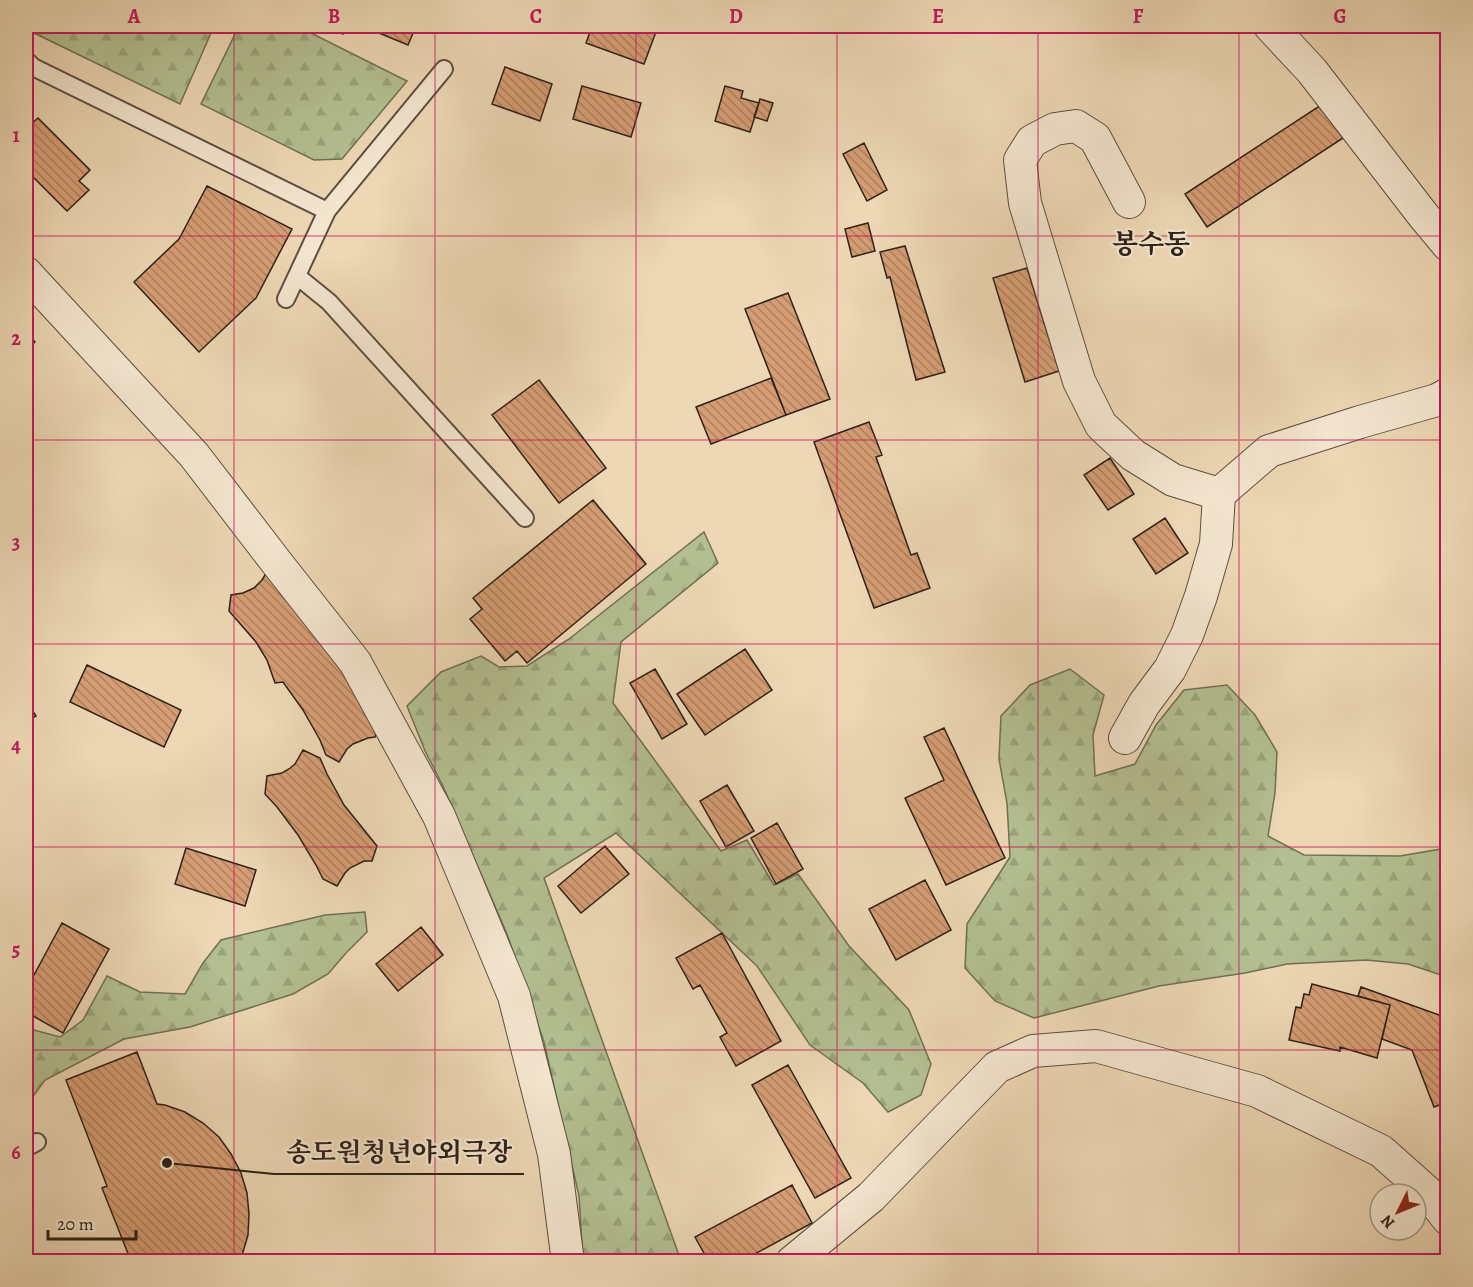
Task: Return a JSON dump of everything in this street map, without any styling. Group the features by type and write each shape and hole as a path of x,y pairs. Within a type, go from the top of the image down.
{"street":[{"path":"1270,26 1312,71 1448,245"},
{"path":"1129,202 1095,138 1076,126 1054,129 1032,141 1020,160 1025,203 1079,381 1101,425 1133,455 1173,480 1219,494"},
{"path":"26,273 194,454 356,662 439,816 514,996 554,1154 568,1262"},
{"path":"1125,738 1144,704 1170,669 1187,635 1216,544 1219,494 1269,451 1437,400 1448,394"},
{"path":"792,1262 871,1197 997,1067 1033,1051 1096,1046 1257,1091 1381,1151 1426,1191 1448,1219"}],"lane":[{"path":"26,60 33,68 327,211"},
{"path":"286,299 327,211 444,69"},
{"path":"297,276 329,302 525,518"}],"green space":[{"path":"33,26 214,26 180,104 32,32"},
{"path":"239,26 297,26 407,81 342,159 314,160 201,104"},
{"path":"704,532 718,563 621,642 613,703 721,851 747,840 774,885 798,874 849,946 909,1010 931,1064 921,1095 888,1112 863,1083 810,1045 757,966 616,833 544,878 681,1261 583,1261 579,1196 544,1042 507,934 407,706 441,672 481,656 499,667 527,666 569,639"},
{"path":"1070,669 1104,695 1093,735 1095,776 1135,764 1156,725 1184,690 1227,685 1255,715 1277,752 1275,793 1268,836 1304,855 1400,856 1447,848 1447,977 1408,964 1366,960 1287,964 1159,986 1034,1018 995,1001 965,968 967,924 1010,857 1007,803 999,759 1001,716 1030,685"},
{"path":"365,912 367,932 328,974 293,994 190,1027 124,1039 45,1080 26,1106 26,1028 60,1037 83,1020 107,976 140,992 185,994 203,963 221,940 325,915"}],"building":[{"path":"324,26 346,26 343,34"},
{"path":"362,26 416,26 408,45"},
{"path":"592,26 646,26 657,29 644,64 586,43"},
{"path":"505,67 552,84 540,121 492,104"},
{"path":"582,86 641,103 631,137 573,119"},
{"path":"725,86 743,91 741,98 759,103 750,132 715,121"},
{"path":"760,99 773,103 767,121 754,117"},
{"path":"1321,105 1343,138 1207,227 1185,194"},
{"path":"38,118 90,170 79,181 89,190 67,211 26,170 26,127"},
{"path":"864,143 887,190 867,201 843,154"},
{"path":"207,186 292,229 256,298 199,352 134,282 179,239"},
{"path":"868,223 875,251 852,257 845,229"},
{"path":"905,246 945,372 916,380 890,277 887,278 880,252"},
{"path":"1027,268 1059,371 1025,382 993,278"},
{"path":"788,293 830,399 786,415 745,309"},
{"path":"26,332 35,342 26,350"},
{"path":"771,378 786,415 711,444 696,407"},
{"path":"539,380 606,468 559,503 492,415"},
{"path":"869,422 882,455 876,457 911,555 917,553 930,588 874,608 814,442"},
{"path":"1110,458 1134,494 1108,510 1084,475"},
{"path":"593,500 646,564 527,663 517,651 505,661 470,619 482,609 473,598"},
{"path":"1165,518 1188,553 1156,574 1133,539"},
{"path":"268,570 333,652 380,724 375,737 353,744 339,762 326,755 303,710 283,682 275,683 267,660 256,642 229,611 231,595 254,588"},
{"path":"745,649 772,690 705,735 677,694"},
{"path":"87,665 181,710 164,747 70,702"},
{"path":"655,669 687,724 662,739 630,683"},
{"path":"26,700 36,716 26,722"},
{"path":"944,728 1005,858 946,885 905,798 944,780 924,737"},
{"path":"303,750 320,758 344,805 377,846 372,861 364,861 350,868 337,886 323,879 298,835 265,794 267,776 289,769 295,764"},
{"path":"727,785 754,831 726,847 700,801"},
{"path":"777,823 803,869 776,884 751,838"},
{"path":"605,846 629,874 581,913 558,886"},
{"path":"186,848 256,870 245,906 175,884"},
{"path":"925,880 951,930 896,960 869,909"},
{"path":"62,923 109,949 63,1033 26,1012 26,990"},
{"path":"421,927 443,955 398,991 376,964"},
{"path":"722,933 781,1041 736,1066 720,1037 727,1033 700,985 693,989 676,958"},
{"path":"1312,984 1390,1005 1377,1058 1340,1047 1340,1051 1289,1040 1296,1007 1301,1008 1304,994 1309,995"},
{"path":"1361,987 1442,1016 1442,1038 1448,1051 1448,1102 1434,1107 1412,1050 1382,1039 1390,1005 1358,996"},
{"path":"137,1052 157,1104 185,1112 203,1123 219,1137 241,1173 247,1193 249,1214 248,1235 240,1262 137,1262 134,1254 129,1256 102,1188 107,1186 66,1080"},
{"path":"788,1065 851,1178 815,1198 752,1085"},
{"path":"792,1185 812,1223 740,1262 709,1262 695,1237"}],"place":[{"name":"송도원청년야외극장","path":"167,1163"}],"district":[{"name":"봉수동","path":"1151,244"}]}
